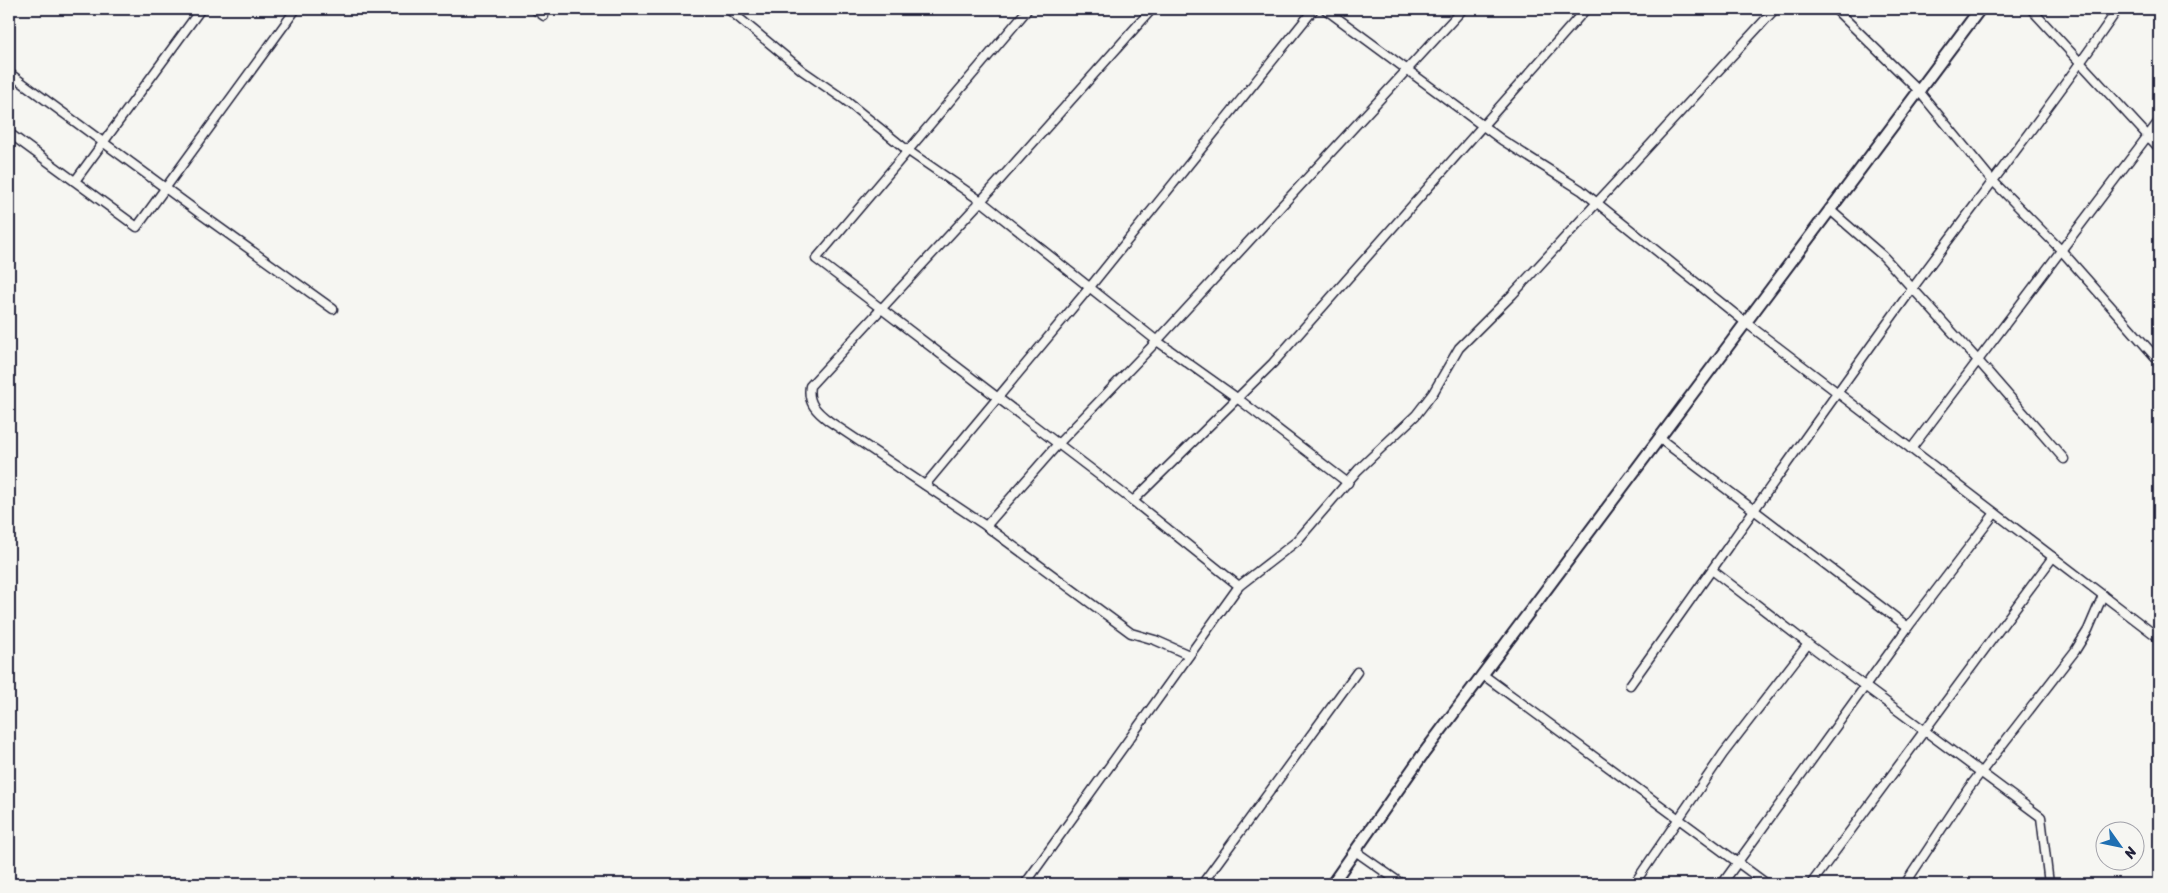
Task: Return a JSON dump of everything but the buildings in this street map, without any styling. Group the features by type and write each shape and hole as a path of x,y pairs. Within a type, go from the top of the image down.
{"street":[{"path":"75,181 201,9"},
{"path":"9,133 137,226 296,9"},
{"path":"534,9 544,16"},
{"path":"728,9 803,71 844,100 907,150 981,201 1157,341 1237,398 1348,483"},
{"path":"1028,9 816,259 1133,501 1239,586"},
{"path":"1152,9 981,201 810,386 808,396 816,411 986,526 1131,633 1155,640 1189,655"},
{"path":"925,485 1090,286 1314,9"},
{"path":"1325,9 1482,125 1581,190 1745,322 2159,638"},
{"path":"986,526 1058,444 1157,341 1463,9"},
{"path":"1133,501 1273,363 1586,9"},
{"path":"1025,884 1239,586 1297,541 1358,470 1416,415 1433,393 1459,348 1512,294 1775,9"},
{"path":"1835,9 1918,90 1993,180 2061,251 2159,361"},
{"path":"1332,884 1482,674 1980,9"},
{"path":"2031,9 2159,148"},
{"path":"1630,686 1837,392 2081,63 2118,9"},
{"path":"9,73 333,309"},
{"path":"1911,449 2159,121"},
{"path":"1829,209 1883,256 1978,360 2064,459"},
{"path":"1658,438 1908,627"},
{"path":"1722,884 1908,627 1995,513"},
{"path":"1811,884 2053,557"},
{"path":"1712,570 1865,687 2041,817 2049,884"},
{"path":"1906,884 1981,773 2075,651 2088,630 2103,595"},
{"path":"1634,884 1724,754 1808,644"},
{"path":"1202,884 1357,672"},
{"path":"1482,674 1767,884"},
{"path":"1355,852 1402,884"}]}
